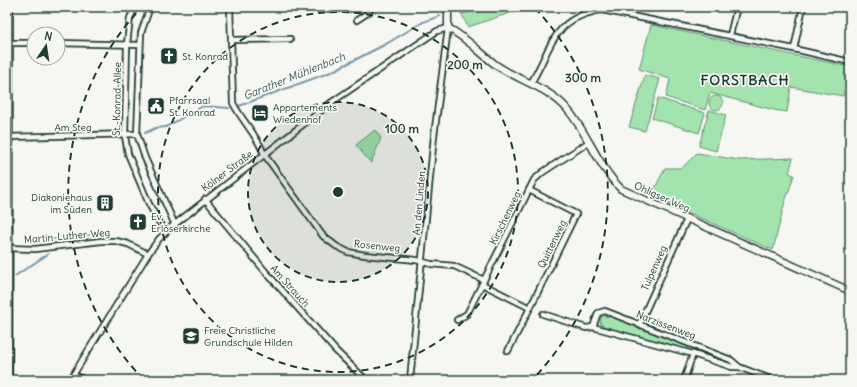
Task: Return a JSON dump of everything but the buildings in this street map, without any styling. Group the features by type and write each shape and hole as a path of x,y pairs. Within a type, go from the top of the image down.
{"main road":[{"path":"8,380 9,7"}],"street":[{"name":"St.-Konrad-Allee","path":"135,7 130,18 127,44 125,136 128,154 149,204 165,233"},
{"name":"St.-Konrad-Allee","path":"150,7 142,27 140,45 137,134 145,158 175,225"},
{"name":"Rosenweg","path":"230,7 233,102 238,113 260,143 264,154 323,236 336,246 348,252 458,267 483,282"},
{"path":"357,20 369,12 371,7"},
{"path":"448,7 448,28"},
{"path":"730,36 737,7"},
{"path":"794,49 803,7"},
{"path":"531,83 556,34 567,22 602,8 850,62"},
{"name":"Ohligser Weg","path":"448,28 460,35 498,66 531,83 559,100 569,111 605,170 621,189 850,290"},
{"name":"Kölner Straße","path":"70,380 148,254 165,233 205,199 243,172 332,102 437,31 448,28"},
{"name":"An den Linden","path":"410,380 434,136 448,28"},
{"path":"231,40 290,39"},
{"path":"9,43 26,43"},
{"path":"66,43 140,45"},
{"name":"Am Steg","path":"8,137 125,136 137,134"},
{"name":"Kirschenweg","path":"458,320 467,314 534,180 543,172 589,142"},
{"name":"Quittenweg","path":"508,351 576,214 529,190"},
{"name":"Am Strauch","path":"205,199 285,294 336,351 366,380"},
{"name":"Tulpenweg","path":"639,325 687,218"},
{"name":"Martin-Luther-Weg","path":"8,248 35,249 101,241 128,244 148,254"},
{"path":"483,282 530,308"},
{"name":"Narzissenweg","path":"594,328 598,313 602,312 731,360 739,367 773,380"},
{"name":"Narzissenweg","path":"543,314 586,328 594,328 693,354 732,367 739,367"},
{"path":"684,380 693,354"},
{"path":"74,375 85,380"}],"green space":[{"path":"458,7 523,7 516,11 468,27"},
{"path":"651,25 850,67 843,96 791,87 787,112 710,93 705,110 666,97 670,79 639,69"},
{"path":"645,75 660,79 645,131 629,127"},
{"path":"716,96 721,98 723,103 721,108 716,110 711,108 709,103 711,98"},
{"path":"658,98 705,113 699,133 652,118"},
{"path":"709,110 726,115 716,151 699,146"},
{"path":"375,130 381,138 371,163 356,145"},
{"path":"697,153 739,160 793,158 789,173 794,175 784,205 773,250 651,196 665,168 682,168"},
{"path":"601,317 614,317 728,362 605,327 600,323"}],"waterway":[{"name":"Garather Mühlenbach","path":"463,13 498,7"},
{"name":"Garather Mühlenbach","path":"239,106 331,72 386,44 423,22 440,16"},
{"name":"Garather Mühlenbach","path":"145,133 156,128 166,127 203,106 229,108"},
{"name":"Garather Mühlenbach","path":"15,276 48,254"}],"place":[{"name":"St. Konrad","path":"169,56"},
{"name":"Pfarrsaal St. Konrad","path":"156,106"},
{"name":"Appartements Wiedenhof","path":"260,113"},
{"name":"Diakoniehaus im Süden","path":"105,203"},
{"name":"Ev. Erlöserkirche","path":"138,222"},
{"name":"Freie Christliche Grundschule Hilden","path":"191,336"}],"district":[{"name":"FORSTBACH","path":"745,80"}]}
